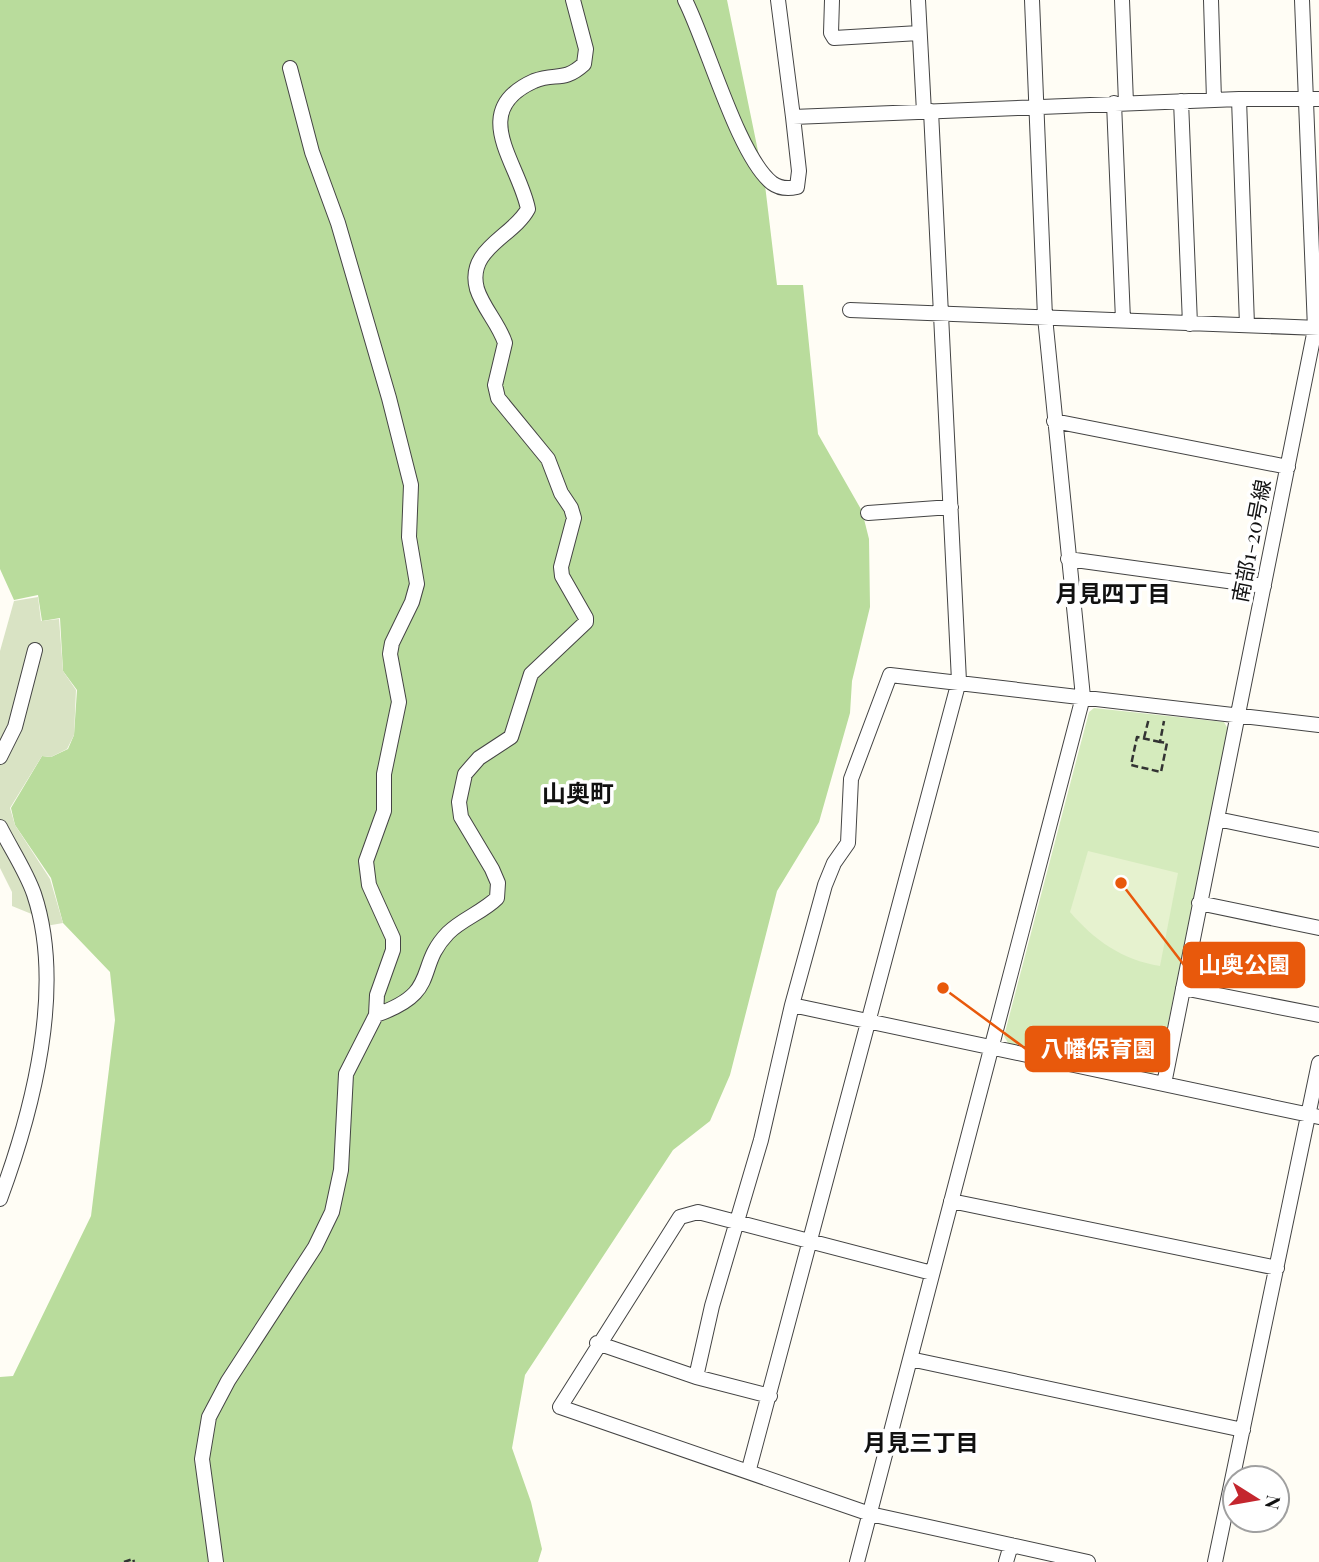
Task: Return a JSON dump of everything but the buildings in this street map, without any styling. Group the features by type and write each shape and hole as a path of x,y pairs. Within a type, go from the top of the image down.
{"street":[{"path":"376,1015 413,996 426,979 441,942 450,932 497,898 498,884 492,869 461,817 459,802 465,774 480,758 512,737 527,680 586,622 562,576 561,567 574,518 548,459 498,398 495,385 505,343 478,291 476,278 478,261 528,209 526,195 501,139 502,113 511,98 525,86 538,79 571,75 584,64 586,49 573,0"},
{"path":"685,0 736,125 759,168 773,184 787,189 797,187 799,171 778,0"},
{"path":"832,0 831,33 834,38 919,33"},
{"path":"749,1469 960,681 940,313 918,0"},
{"path":"857,1562 1083,696 1045,317 1032,0"},
{"path":"1122,0 1120,103 1123,320"},
{"path":"1211,0 1214,100"},
{"name":"南部1-20号線","path":"1164,1084 1317,329 1312,98 1302,0"},
{"path":"216,1562 202,1459 209,1417 228,1381 315,1247 331,1212 341,1170 346,1074 376,1015 377,995 393,950 393,938 369,885 366,861 383,811 384,774 399,702 399,687 390,654 392,643 412,602 417,584 409,537 411,485 361,300 312,152 290,68"},
{"path":"793,117 1312,98"},
{"path":"1239,99 1247,326"},
{"path":"1181,102 1190,324"},
{"path":"850,310 1317,329"},
{"path":"1054,421 1288,467"},
{"path":"868,513 951,507"},
{"path":"1068,559 1264,586"},
{"path":"0,757 20,711 35,650"},
{"path":"696,1377 712,1306 740,1221 792,1005 825,885 834,863 848,843 851,779 890,675 960,681 1319,725"},
{"path":"1217,819 1319,840"},
{"path":"0,827 29,882 39,916 47,974 43,1030 25,1113 0,1199"},
{"path":"1199,903 1319,928"},
{"path":"1183,988 1319,1015"},
{"path":"792,1005 1313,1116"},
{"path":"1215,1562 1277,1268 1313,1116 1319,1063"},
{"path":"951,1201 1277,1268"},
{"path":"932,1273 740,1221 698,1212 680,1217 624,1307 597,1343 560,1406 749,1469 870,1514 1088,1562"},
{"path":"597,1343 696,1377 770,1396"},
{"path":"910,1359 1243,1430"},
{"path":"1006,1562 1011,1545"}],"path":[{"path":"1144,738 1152,705"},
{"path":"1160,742 1167,707"},
{"path":"1138,737 1160,742 1167,743 1161,772 1131,765 1138,737"},
{"path":"124,1562 133,1559 134,1562"}],"green space":[{"path":"0,0 727,0 765,185 777,285 803,285 818,434 862,511 869,539 870,607 852,681 850,713 819,822 777,891 730,1075 710,1121 673,1150 525,1375 512,1448 531,1502 542,1549 538,1562 0,1562 0,1377 13,1376 91,1216 115,1020 110,972 63,923 51,878 15,825 11,808 42,756 51,757 68,749 74,735 77,690 63,671 60,618 42,621 38,595 14,600 0,569"},
{"path":"38,597 41,621 59,619 63,671 76,690 74,735 67,749 51,757 42,756 10,808 15,825 50,879 63,923 46,926 34,915 12,906 12,892 0,868 0,651 14,601"},
{"path":"1094,708 1224,722 1228,729 1159,1068 1152,1074 1008,1043 1004,1036 1089,712"},
{"path":"1088,851 1178,873 1160,966 1121,954 1099,940 1070,912"}],"place":[{"name":"山奥公園","path":"1121,883"},
{"name":"八幡保育園","path":"943,988"}],"district":[{"name":"月見四丁目","path":"1113,594"},
{"name":"山奥町","path":"578,794"},
{"name":"月見三丁目","path":"921,1443"}]}
